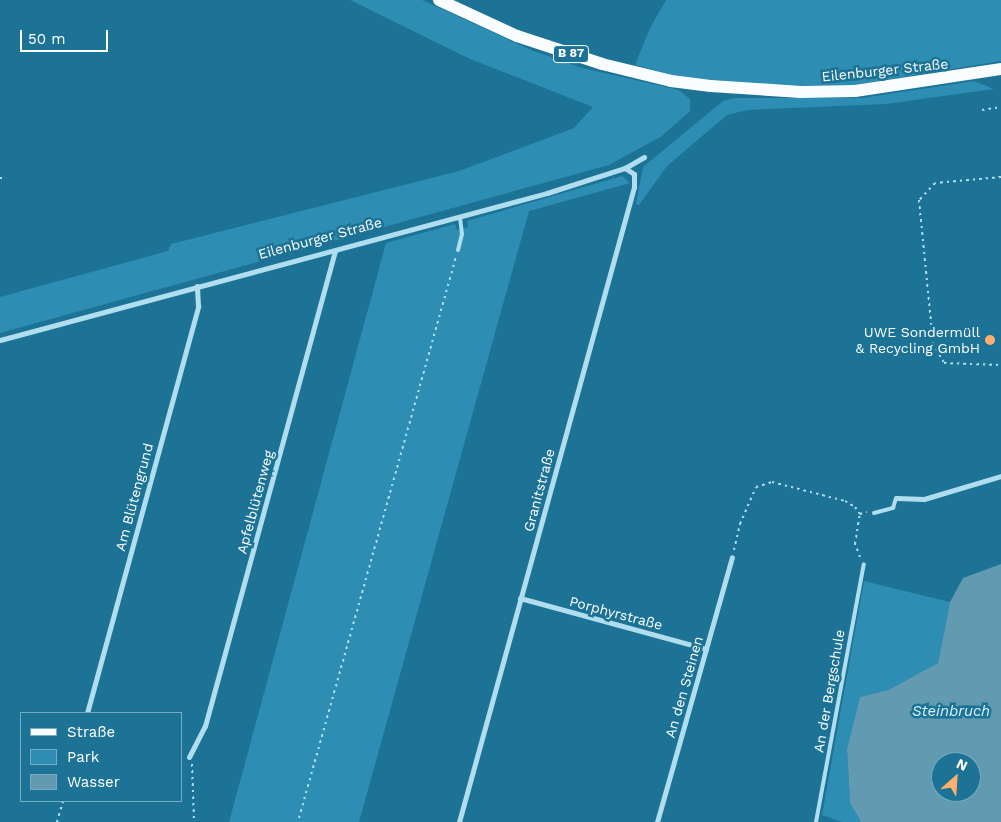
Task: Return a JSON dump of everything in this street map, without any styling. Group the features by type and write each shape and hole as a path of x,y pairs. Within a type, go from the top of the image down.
{"main road":[{"name":"Eilenburger Straße","path":"439,0 517,36 593,61 671,81 711,86 801,92 854,91 1001,69"}],"street":[{"name":"Eilenburger Straße","path":"0,340 460,217 625,168 644,157"},
{"name":"Granitstraße","path":"459,822 634,187 634,174 625,168"},
{"name":"Apfelblütenweg","path":"189,757 205,726 335,250"},
{"name":"Am Blütengrund","path":"87,712 198,306 197,286"},
{"path":"896,498 924,499 1001,476"},
{"name":"An den Steinen","path":"657,822 732,557"},
{"name":"Porphyrstraße","path":"520,598 706,649"}],"lane":[{"path":"458,250 462,234 460,217"},
{"path":"874,512 893,508 896,498"},
{"name":"An der Bergschule","path":"816,822 864,564"}],"path":[{"path":"982,110 1001,107"},
{"path":"1001,177 935,183 919,200 933,343 944,363 1001,365"},
{"path":"0,178 5,178"},
{"path":"299,818 458,250"},
{"path":"732,557 740,524 756,487 772,482 784,483 844,501 855,507 860,514 855,544 864,564"},
{"path":"860,514 874,512"},
{"path":"189,757 194,771 194,822"},
{"path":"57,822 63,802"}],"green space":[{"path":"350,0 422,0 531,50 582,68 679,90 690,99 690,111 662,136 609,165 0,333 0,297 168,251 171,244 459,171 574,128 593,107 470,59"},
{"path":"666,0 1001,0 1001,61 854,85 783,86 680,77 635,65 650,28"},
{"path":"974,81 994,89 886,104 747,110 727,115 667,166 639,205 636,204 643,167 723,101 735,98 862,98"},
{"path":"622,176 630,183 529,211 359,822 229,822 386,243 455,224 457,230 468,227 467,221"},
{"path":"864,581 950,602 938,663 888,690 860,697 847,749 850,803 861,822 842,822 822,815"}],"water":[{"name":"Steinbruch","path":"1001,564 1001,822 861,822 850,803 847,749 860,697 888,690 938,663 950,602 963,578"}],"place":[{"name":"UWE Sondermüll & Recycling GmbH","path":"990,340"}]}
